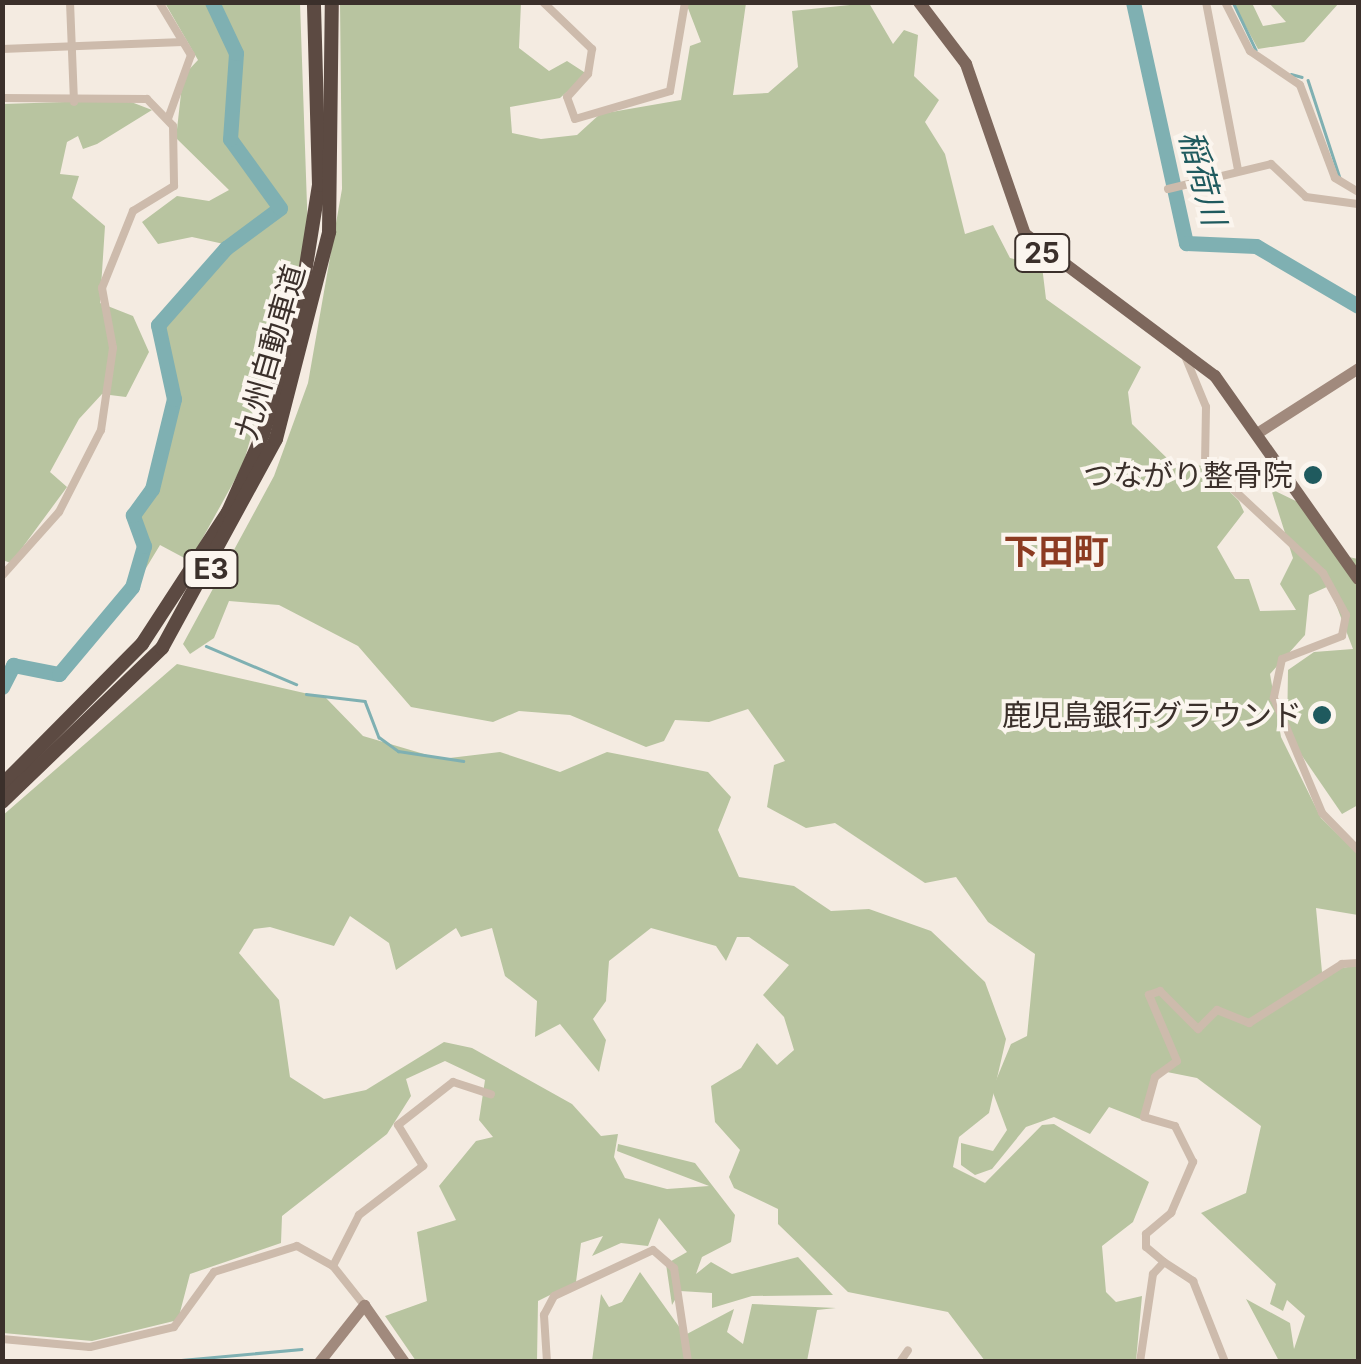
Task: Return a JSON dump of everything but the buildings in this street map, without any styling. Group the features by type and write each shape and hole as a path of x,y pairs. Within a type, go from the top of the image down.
{"highway":[{"name":"九州自動車道","path":"2,786 112,682 204,554 263,434 306,274 329,146 314,2"},
{"name":"九州自動車道","path":"2,802 142,674 189,607 276,439 322,277 332,2"}],"main road":[{"name":"25","path":"919,2 966,64 1025,234 1178,342 1260,431 1358,579"}],"street":[{"path":"70,2 74,102"},
{"path":"4,571 59,512 106,418 112,332 102,288 133,211 174,190 168,119 191,56 159,2"},
{"path":"543,2 592,48 588,74 567,97 575,119 670,92 685,2"},
{"path":"1206,2 1238,170"},
{"path":"1225,2 1256,59 1300,86 1336,178 1358,192"},
{"path":"2,49 182,42"},
{"path":"2,98 74,102 148,99 168,119"},
{"path":"1168,189 1271,164 1306,196 1358,204"},
{"path":"1178,342 1206,407 1204,464 1322,572 1346,616 1342,636 1282,659 1274,698 1322,814 1358,850"},
{"path":"1260,431 1358,368"},
{"path":"1225,1362 1193,1281 1146,1247 1146,1234 1170,1212 1193,1162 1175,1126 1144,1116 1155,1077 1177,1060 1149,995 1160,991 1198,1029 1218,1010 1249,1024 1342,964 1358,963"},
{"path":"333,1266 359,1215 423,1166 398,1125 452,1082 491,1094"},
{"path":"2,1339 90,1347 174,1327 204,1278 279,1250 305,1246 333,1266 404,1362"},
{"path":"547,1362 544,1315 554,1296 653,1250 674,1268 688,1362"},
{"path":"1140,1362 1153,1274 1164,1262"},
{"path":"319,1362 364,1306"},
{"path":"900,1362 908,1350"}],"green space":[{"path":"165,3 300,3 308,234 243,465 190,561 160,545 137,583 146,543 136,514 154,490 176,408 160,329 233,246 192,237 158,244 142,222 177,196 209,201 229,190 176,138 183,76 198,60"},
{"path":"340,3 521,3 519,48 549,71 567,61 587,74 560,98 510,107 512,133 541,139 577,135 600,114 681,100 690,46 701,42 686,3 746,3 733,95 768,93 798,67 792,11 869,3 893,44 904,30 918,35 914,76 939,100 925,122 945,154 965,234 993,225 1010,258 1042,266 1046,299 1141,367 1128,392 1132,424 1172,463 1204,466 1239,501 1244,512 1217,547 1235,579 1249,579 1260,611 1296,610 1280,584 1293,558 1271,489 1302,504 1335,554 1358,559 1358,805 1342,814 1287,734 1288,670 1314,652 1353,649 1329,586 1309,595 1305,635 1270,674 1281,737 1321,818 1358,854 1358,915 1316,908 1322,972 1358,965 1358,1361 1279,1361 1246,1299 1290,1323 1294,1349 1305,1316 1287,1300 1283,1311 1270,1304 1276,1284 1201,1213 1246,1193 1261,1126 1197,1078 1162,1071 1140,1119 1109,1107 1090,1134 1054,1117 1026,1127 992,1169 975,1175 961,1165 961,1143 993,1151 1007,1130 992,1090 1011,1044 1027,1036 1035,954 988,922 956,877 925,883 835,823 806,828 767,807 774,765 785,761 748,709 709,722 675,720 664,741 646,747 570,715 519,711 493,722 411,707 358,646 279,605 229,601 214,638 190,654 183,644 274,476 308,383 342,189"},
{"path":"1233,3 1252,3 1263,26 1286,22 1269,3 1339,3 1304,42 1258,49"},
{"path":"126,100 152,110 97,144 83,149 78,136 67,142 60,174 79,176 72,198 105,226 100,303 133,316 149,352 126,397 102,394 79,419 50,472 67,487 11,563 2,560 3,104"},
{"path":"177,664 326,698 363,736 441,759 500,752 560,772 607,752 708,772 731,797 718,830 739,877 794,886 831,911 869,909 931,931 985,982 1006,1039 989,1113 959,1137 953,1167 985,1183 1042,1125 1054,1124 1149,1182 1133,1222 1102,1246 1106,1292 1116,1302 1142,1296 1136,1361 985,1361 948,1312 848,1292 778,1224 778,1209 734,1188 729,1177 740,1150 715,1122 711,1086 741,1068 757,1043 777,1065 794,1050 784,1017 763,995 789,965 749,937 737,937 726,961 716,946 651,928 609,961 606,1001 593,1019 606,1040 599,1072 560,1024 535,1037 537,1001 505,976 492,928 461,937 456,928 396,970 389,943 350,916 334,946 270,927 254,929 239,953 279,1000 290,1077 324,1099 366,1090 444,1042 472,1048 572,1104 601,1136 618,1134 614,1157 625,1178 667,1189 709,1186 617,1151 618,1144 695,1163 735,1215 731,1242 702,1257 696,1274 711,1262 732,1274 798,1257 833,1295 752,1296 712,1308 712,1293 680,1291 672,1305 666,1264 687,1252 659,1218 648,1246 621,1243 592,1256 603,1236 581,1243 576,1282 538,1301 537,1361 416,1361 385,1316 427,1301 417,1232 456,1220 439,1186 476,1141 493,1137 479,1120 485,1080 445,1061 406,1079 411,1096 387,1134 282,1216 281,1243 190,1274 178,1320 92,1341 3,1333 2,816"},
{"path":"640,1272 685,1335 734,1309 727,1332 743,1344 752,1304 836,1308 817,1310 807,1361 592,1361 601,1294 609,1307 622,1302"}],"waterway":[{"path":"2,687 13,665 59,674 132,587 144,546 133,515 152,489 174,399 158,325 226,248 280,208 230,139 236,53 212,2"},
{"name":"稲荷川","path":"1133,2 1186,243 1256,246 1358,306"},
{"path":"1233,2 1256,50"},
{"path":"1291,74 1302,77"},
{"path":"1308,80 1340,178"},
{"path":"206,646 296,684"},
{"path":"306,694 365,701 379,737 398,751 463,761"},
{"path":"159,1362 301,1349"}],"place":[{"name":"つながり整骨院","path":"1313,475"},
{"name":"鹿児島銀行グラウンド","path":"1322,715"}],"district":[{"name":"下田町","path":"1056,551"}]}
